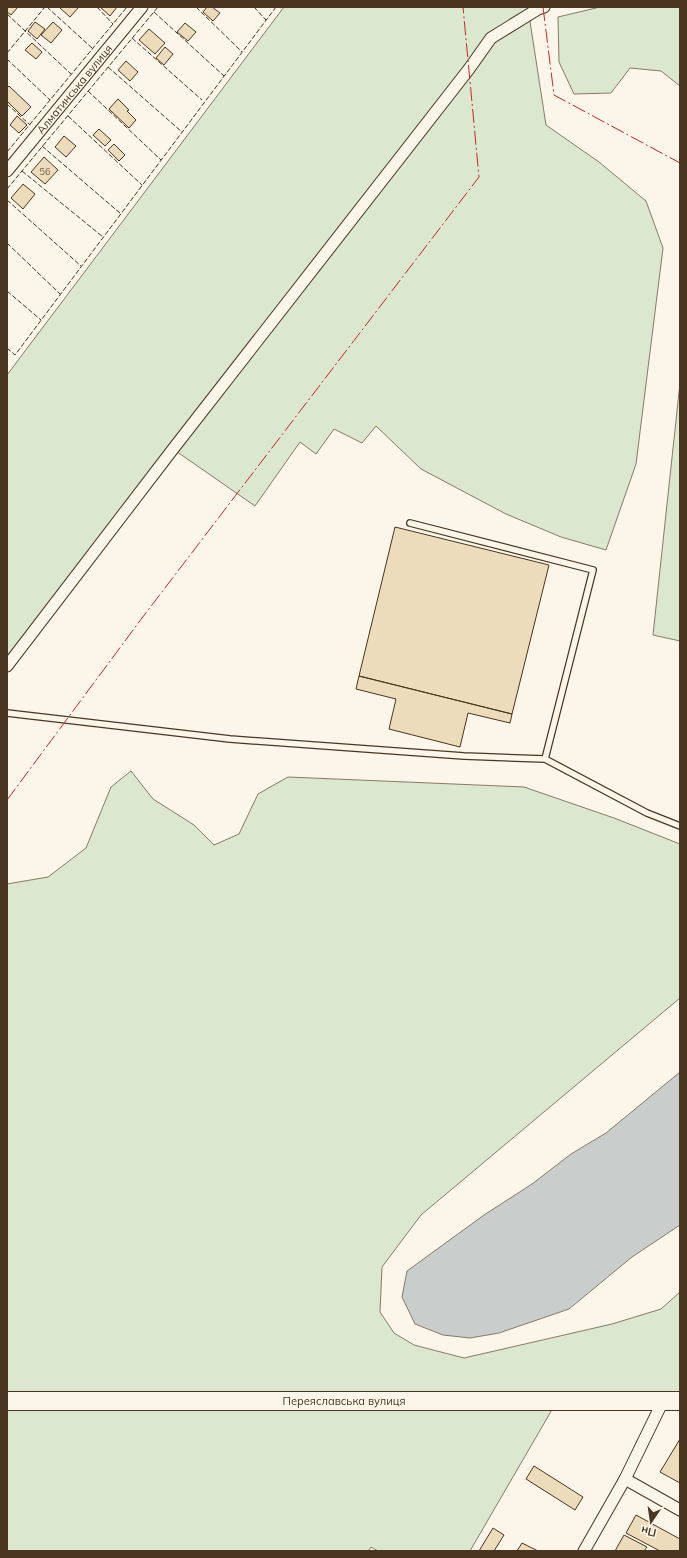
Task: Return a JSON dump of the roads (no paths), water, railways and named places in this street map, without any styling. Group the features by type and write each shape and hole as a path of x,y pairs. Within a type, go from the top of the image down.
{"main road":[{"name":"Переяславська вулиця","path":"7,1401 672,1401"}],"street":[{"name":"Алматинська вулиця","path":"7,171 142,7"},
{"path":"7,666 173,449 464,75 491,38 540,8"},
{"path":"584,1551 672,1401"},
{"path":"625,1479 680,1510"}],"lane":[{"path":"410,523 593,570 545,759"},
{"path":"7,713 230,739 464,756 545,759 647,813 680,826"}]}
